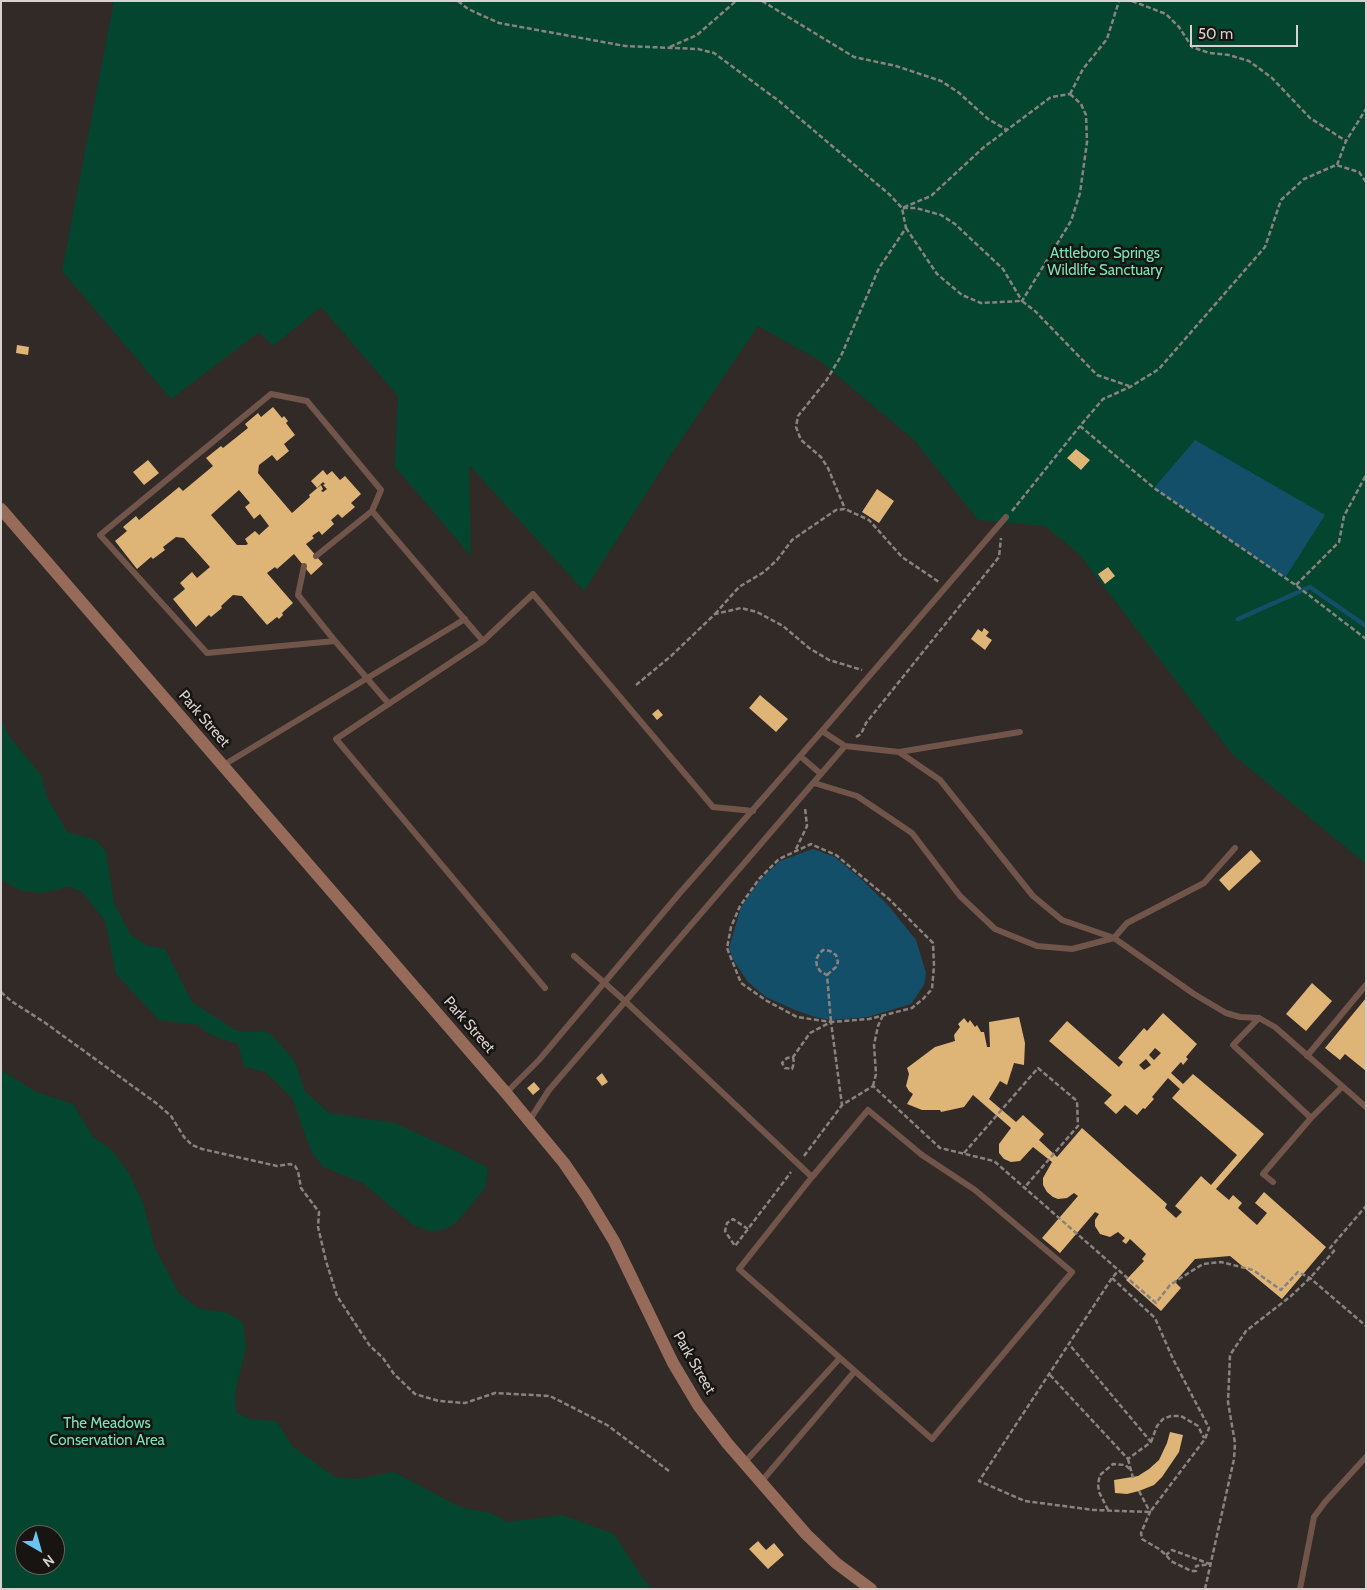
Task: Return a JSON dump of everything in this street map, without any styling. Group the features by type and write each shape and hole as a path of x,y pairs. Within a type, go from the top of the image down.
{"main road":[{"name":"Park Street","path":"1,509 529,1121 586,1195 614,1241 673,1363 698,1405 744,1463 806,1534 836,1563 871,1589"}],"lane":[{"path":"316,556 372,511 381,490 307,401 271,394 100,536 207,653 335,641"},
{"path":"372,511 483,640"},
{"path":"506,1093 539,1060 605,984 678,894 753,811 1006,517"},
{"path":"304,566 298,595 366,679 389,704"},
{"path":"545,988 336,739 483,640 533,594 713,807 753,811"},
{"path":"222,766 465,619"},
{"path":"822,730 845,746 900,752 1020,732"},
{"path":"529,1121 549,1090 845,746"},
{"path":"900,752 940,780 1033,896 1062,920 1114,938 1194,994 1226,1013 1240,1017 1259,1018 1275,1027 1366,1107"},
{"path":"800,756 821,774"},
{"path":"814,783 857,796 912,833 960,896 995,929 1037,946 1072,949 1114,938 1127,923 1204,883 1235,848"},
{"path":"574,956 626,1002 812,1177"},
{"path":"1307,1056 1366,985"},
{"path":"1259,1018 1233,1045 1311,1118"},
{"path":"1273,1182 1263,1174 1311,1118 1342,1087"},
{"path":"868,1110 922,1155 976,1190 1072,1272 932,1439 739,1269 812,1177 868,1110"},
{"path":"744,1463 840,1358"},
{"path":"761,1482 855,1371"},
{"path":"1300,1589 1314,1517 1325,1502 1366,1457"}],"path":[{"path":"458,1 499,23 625,46 698,49 714,53 778,100 890,195 902,208 906,228 938,274 962,295 981,303 1022,301"},
{"path":"668,47 697,35 736,1"},
{"path":"762,1 854,57 896,66 941,81 958,92 988,119 1008,130"},
{"path":"1070,94 1083,69 1107,39 1120,1"},
{"path":"1132,1 1166,14 1179,27 1192,47 1209,54 1229,55 1249,61 1272,78 1310,118 1346,141"},
{"path":"902,208 931,196 984,147 1051,97 1070,94"},
{"path":"1022,301 1071,221 1080,193 1087,142 1086,115 1081,104 1070,94"},
{"path":"1336,166 1346,141 1366,109"},
{"path":"845,746 861,734 866,723 999,557 1002,529 1006,517 1080,426 1103,399 1130,387 1159,369 1265,248 1281,200 1304,179 1336,166 1358,172 1366,182"},
{"path":"902,208 916,208 941,215 955,224 1002,269 1022,301 1035,311 1097,375 1130,387"},
{"path":"906,228 879,268 841,356 826,381 798,416 796,428 801,440 821,458 828,468 845,508 868,520 902,557 946,587"},
{"path":"1080,426 1154,488 1296,585 1366,639"},
{"path":"1296,585 1339,542 1344,516 1366,476"},
{"path":"636,684 671,656 715,614 739,587 764,572 792,540 836,510 845,508"},
{"path":"715,614 741,608 757,612 783,626 809,648 829,660 872,673"},
{"path":"796,850 807,826 805,806"},
{"path":"811,844 836,855 890,900 933,943 934,966 932,988 923,1000 912,1008 883,1015 869,1019 831,1022 797,1017 767,1001 741,983 727,948 731,926 745,899 759,879 779,859 811,844"},
{"path":"824,950 836,955 838,962 828,975 820,971 816,960 824,950"},
{"path":"828,975 831,1022 842,1106"},
{"path":"1,992 156,1103 171,1116 184,1137 192,1145 277,1166 290,1164 295,1166 298,1171 301,1188 319,1212 318,1227 337,1296 370,1346 383,1358 394,1374 415,1394 439,1401 466,1403 495,1393 550,1396 606,1426 669,1471"},
{"path":"748,1229 733,1219 727,1223 725,1231 735,1246 798,1164 842,1106 874,1086 876,1074 874,1045 878,1026 883,1015"},
{"path":"793,1057 787,1058 782,1063 786,1068 792,1069 793,1057 810,1033 831,1022"},
{"path":"963,1154 1038,1068 1077,1101 1078,1126 1024,1188"},
{"path":"874,1086 940,1148 994,1161 1156,1303 1170,1286 1203,1264 1221,1262 1253,1270 1281,1290 1298,1272 1310,1278 1366,1326"},
{"path":"1204,1589 1234,1459 1235,1443 1228,1402 1230,1355 1246,1331 1291,1296 1310,1278 1334,1251 1330,1248 1366,1206"},
{"path":"1118,1271 978,1481 1025,1501 1108,1510 1150,1512"},
{"path":"1112,1278 1155,1318 1173,1359 1209,1428 1205,1439 1150,1512 1140,1533 1142,1539 1166,1554 1171,1561 1191,1571 1196,1571 1196,1566 1210,1564"},
{"path":"1069,1344 1151,1442"},
{"path":"1049,1374 1128,1459 1133,1478"},
{"path":"1128,1459 1151,1442 1157,1426 1163,1418 1181,1416 1198,1426 1205,1439"},
{"path":"1108,1510 1099,1492 1100,1475 1113,1464 1125,1464 1130,1469"},
{"path":"1139,1491 1150,1512"},
{"path":"1166,1554 1172,1550 1210,1564"}],"green space":[{"name":"Attleboro Springs Wildlife Sanctuary","path":"114,1 1366,1 1366,864 1232,754 1079,554 1045,526 978,520 914,440 820,361 758,326 674,450 584,591 469,465 471,556 395,467 398,396 321,307 273,346 259,332 171,399 62,271"},
{"path":"1,719 8,735 41,775 47,797 67,832 96,840 106,851 114,903 130,934 146,945 165,949 192,1002 235,1030 247,1032 264,1031 272,1035 294,1060 305,1091 329,1113 395,1123 488,1168 485,1188 457,1222 446,1229 430,1231 413,1225 363,1183 323,1167 311,1151 292,1098 265,1072 244,1067 238,1044 211,1035 198,1025 159,1020 116,974 105,921 81,891 68,887 42,893 22,891 1,880"},
{"name":"The Meadows Conservation Area","path":"1,1070 36,1092 73,1104 93,1137 111,1149 129,1173 143,1203 155,1248 178,1292 197,1308 227,1313 243,1322 246,1348 235,1392 236,1412 249,1419 276,1421 293,1447 335,1477 355,1479 394,1472 460,1507 491,1513 507,1522 562,1515 614,1534 643,1579 654,1589 1,1589"}],"water":[{"path":"1195,440 1325,515 1285,578 1154,488"},
{"path":"813,849 835,857 862,880 887,904 916,940 926,973 924,985 911,1004 868,1017 831,1020 815,1017 766,997 748,982 734,961 729,948 741,907 760,880 780,861"}],"building":[{"path":"17,345 29,347 28,355 16,353"},
{"path":"273,407 282,418 284,416 288,421 286,423 295,435 284,444 289,451 277,461 272,455 259,465 258,473 292,513 321,485 323,489 321,491 323,492 327,489 323,482 317,488 311,481 323,470 327,475 332,471 340,480 345,476 361,494 351,503 355,507 342,518 338,514 331,520 334,524 322,535 319,531 312,536 314,538 306,544 323,564 311,575 294,554 277,569 275,567 267,573 293,603 282,613 283,615 279,619 277,617 267,625 242,596 233,595 221,606 222,608 211,617 209,615 196,627 173,599 185,589 180,583 192,572 197,578 210,567 184,538 176,537 163,547 165,550 153,559 151,557 137,569 115,541 127,531 123,527 136,516 139,520 179,487 183,491 213,466 206,458 221,446 223,448 248,428 245,424 258,413 261,417","holes":["239,490 250,503 245,507 254,519 260,514 269,526 259,535 255,531 245,539 248,544 237,545 211,515"]},
{"path":"1076,449 1090,460 1081,470 1067,458"},
{"path":"148,460 159,473 144,485 133,472"},
{"path":"877,489 894,501 879,523 862,512"},
{"path":"1108,567 1115,576 1105,584 1098,574"},
{"path":"984,628 989,632 986,636 992,640 985,650 971,639 978,629 982,632"},
{"path":"760,695 788,719 776,732 749,708"},
{"path":"658,709 663,715 657,720 652,714"},
{"path":"1251,850 1261,861 1229,891 1219,880"},
{"path":"1312,983 1332,1001 1306,1031 1286,1014"},
{"path":"1366,998 1366,1071 1345,1054 1340,1060 1325,1048"},
{"path":"1163,1013 1197,1044 1186,1057 1188,1059 1183,1065 1181,1062 1171,1073 1183,1084 1193,1074 1264,1134 1216,1189 1229,1200 1233,1195 1242,1203 1238,1208 1257,1225 1267,1213 1255,1203 1264,1192 1326,1247 1282,1299 1230,1256 1195,1259 1175,1282 1181,1288 1161,1311 1126,1280 1144,1261 1142,1259 1146,1254 1130,1239 1126,1244 1122,1241 1125,1238 1118,1232 1110,1237 1100,1234 1095,1226 1095,1220 1099,1214 1095,1212 1060,1253 1042,1238 1078,1196 1074,1193 1067,1198 1058,1199 1047,1192 1043,1185 1043,1178 1052,1162 1033,1147 1020,1161 1011,1162 1004,1159 999,1153 999,1144 1011,1128 973,1095 964,1107 941,1112 940,1110 922,1110 907,1104 913,1094 906,1086 909,1074 907,1068 935,1047 955,1041 954,1035 960,1027 958,1024 964,1018 968,1023 970,1020 975,1027 977,1025 981,1032 984,1032 987,1047 990,1047 989,1022 1019,1017 1025,1043 1024,1065 1014,1063 1007,1085 1000,1081 989,1099 1016,1122 1023,1115 1044,1134 1039,1140 1057,1157 1082,1128 1167,1204 1165,1208 1176,1218 1182,1212 1175,1206 1201,1176 1211,1185 1237,1155 1172,1098 1180,1089 1168,1078 1152,1097 1154,1099 1137,1115 1125,1105 1116,1114 1104,1103 1112,1095 1049,1041 1067,1021 1119,1067 1123,1062 1118,1058 1144,1028 1147,1031","holes":["1155,1048 1161,1053 1154,1060 1149,1055","1146,1059 1151,1065 1144,1070 1139,1065"]},
{"path":"602,1073 608,1082 602,1086 596,1078"},
{"path":"534,1082 540,1089 533,1095 527,1088"},
{"path":"1170,1432 1183,1435 1179,1452 1162,1477 1154,1485 1139,1491 1127,1494 1115,1493 1114,1480 1138,1476 1159,1460"},
{"path":"758,1541 766,1550 774,1543 784,1555 768,1569 749,1549"}],"waterway":[{"path":"1238,619 1310,587 1366,626"}]}
